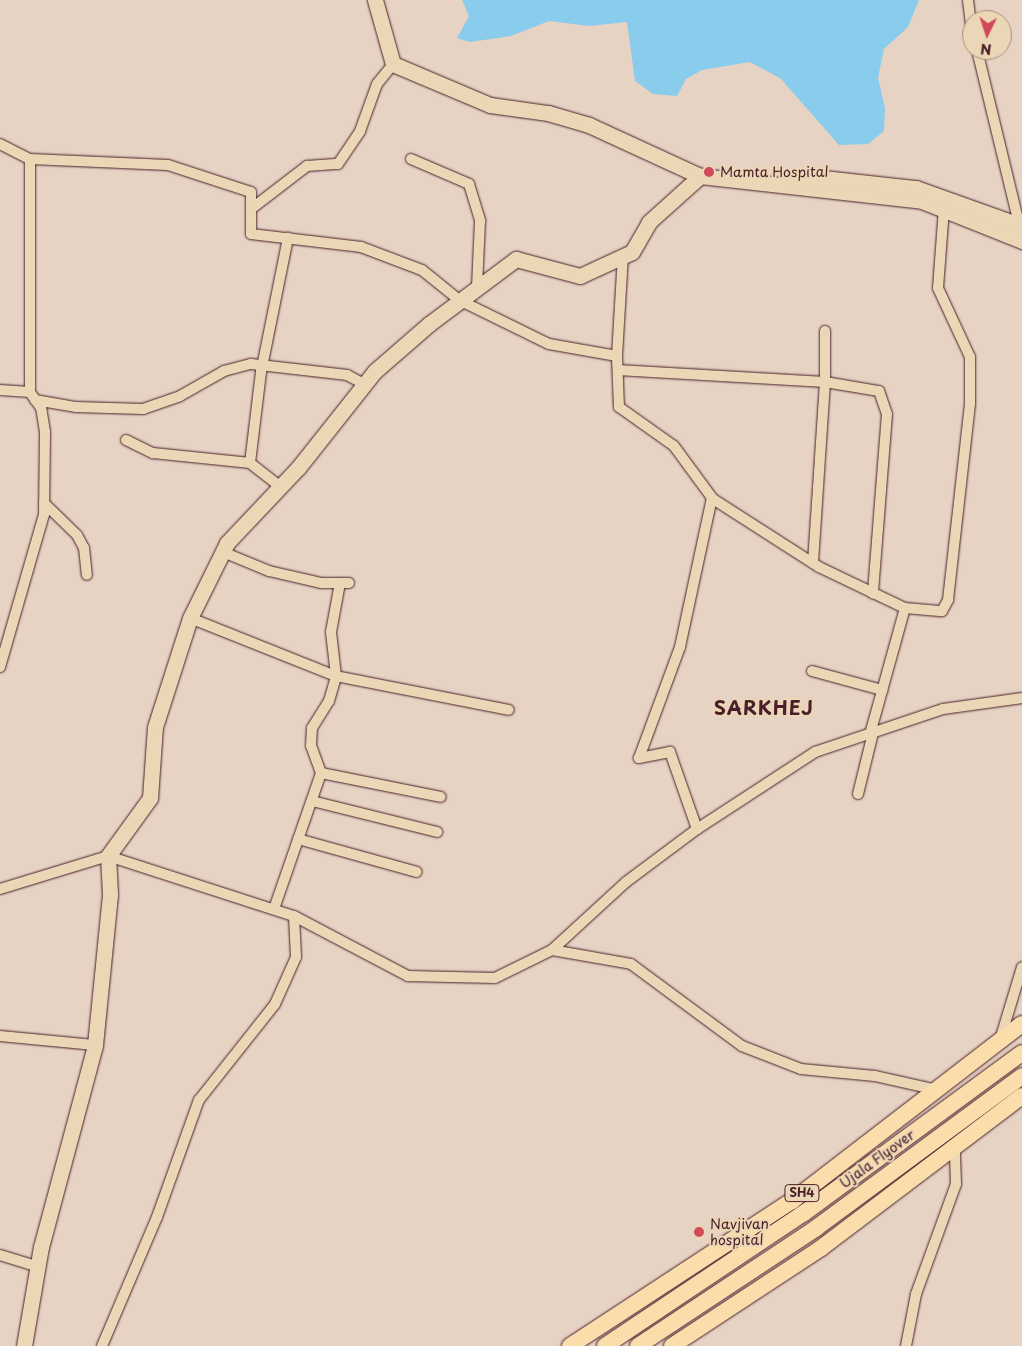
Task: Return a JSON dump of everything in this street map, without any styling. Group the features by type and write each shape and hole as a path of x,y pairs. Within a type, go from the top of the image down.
{"main road":[{"name":"SH4","path":"570,1346 792,1201 1022,1024"},
{"name":"Ujala Flyover","path":"605,1346 804,1213 1022,1053"},
{"name":"Ujala Flyover","path":"638,1346 816,1228 1022,1076"},
{"path":"672,1346 821,1248 1022,1096"}],"street":[{"path":"375,0 393,64"},
{"path":"980,60 1021,225"},
{"path":"393,64 490,105 548,113 589,125 700,176 772,181 922,201 1022,241"},
{"path":"251,209 308,166 338,164 360,131 377,84 393,64"},
{"path":"0,144 30,159 168,165 251,192 250,234 360,247 422,270 459,300 549,344 618,356"},
{"path":"0,667 39,540 44,503 45,432 33,396 30,159"},
{"path":"411,159 469,184 480,221 477,287"},
{"path":"24,1346 37,1266 95,1044 110,894 108,856 150,798 155,727 190,618 223,552 364,384 459,300 516,259 580,276 632,252 650,222 700,176"},
{"path":"772,181 814,177 916,188 1021,225"},
{"path":"623,256 618,356 619,407 674,446 712,498 813,563 905,608 942,611 948,600 970,403 970,357 938,288 944,209"},
{"path":"250,463 263,365 288,238"},
{"path":"813,563 825,382 825,331"},
{"path":"0,390 33,396 76,408 143,409 180,396 224,371 263,365 347,375 364,384"},
{"path":"618,370 825,382 879,391 887,414 874,593"},
{"path":"126,440 153,454 250,463 279,486"},
{"path":"697,829 670,752 639,758 680,646 712,498"},
{"path":"44,503 77,535 84,548 87,575"},
{"path":"223,552 269,571 321,583 344,583 331,632 336,676 329,701 312,728 311,746 321,773 274,909"},
{"path":"858,794 871,733 905,608"},
{"path":"190,618 336,676 509,710"},
{"path":"812,671 882,690"},
{"path":"0,889 108,856 294,916 408,976 495,978 552,950 626,882 697,829 815,752 943,709 1022,698"},
{"path":"321,773 441,797"},
{"path":"312,801 437,832"},
{"path":"298,839 417,872"},
{"path":"102,1346 157,1217 199,1100 276,1004 296,957 294,916"},
{"path":"552,950 631,964 742,1046 801,1069 875,1076 937,1090"},
{"path":"1000,1042 1022,967"},
{"path":"0,1036 95,1044"},
{"path":"906,1346 916,1294 956,1184 955,1146"},
{"path":"0,1255 37,1266"}],"water":[{"path":"462,0 919,0 908,27 884,49 878,78 885,108 884,131 868,144 839,145 780,78 750,62 702,70 686,79 677,96 653,94 635,81 627,22 589,26 549,21 511,36 470,42 457,38 469,16"}],"place":[{"name":"Mamta Hospital","path":"709,172"},
{"name":"Navjivan hospital","path":"699,1232"}],"district":[{"name":"SARKHEJ","path":"764,708"}]}
